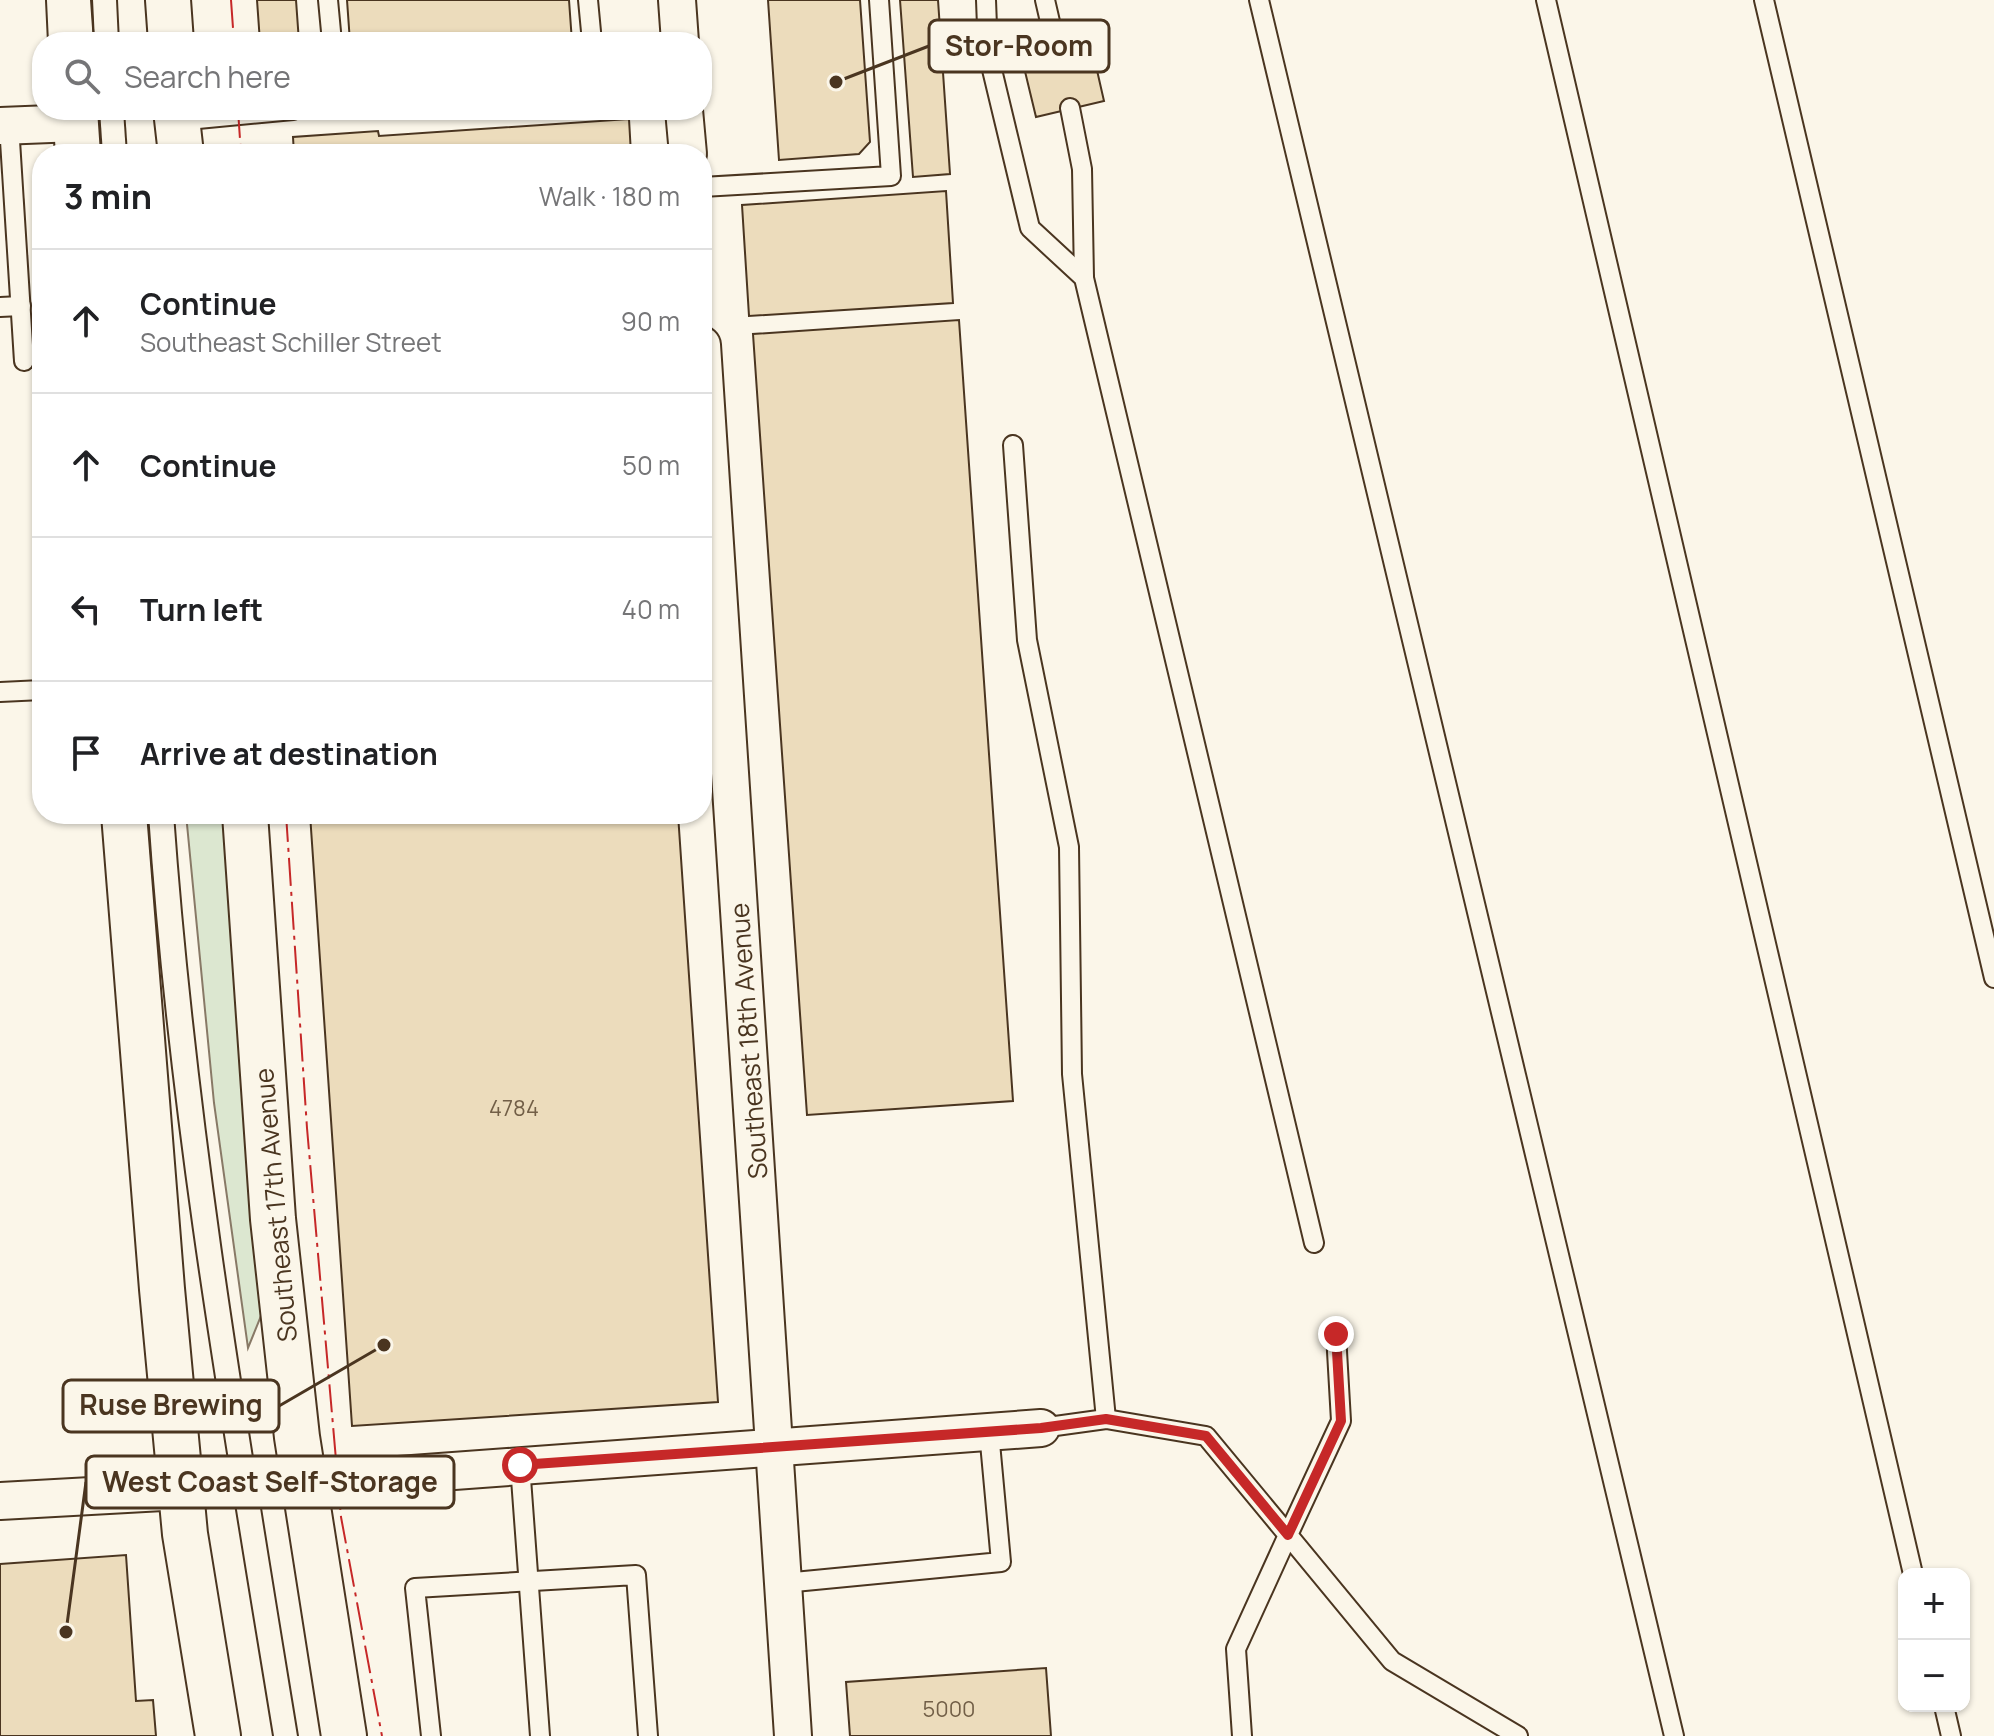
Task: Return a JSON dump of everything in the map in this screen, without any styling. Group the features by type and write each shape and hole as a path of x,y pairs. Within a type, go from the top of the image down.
{"street":[{"path":"69,0 71,32"},
{"path":"168,0 170,32"},
{"path":"677,0 679,32"},
{"path":"685,120 687,144"},
{"path":"4,125 76,129"},
{"name":"Southeast 18th Avenue","path":"712,496 793,1736"},
{"path":"125,824 185,1534 218,1736"},
{"name":"Southeast 17th Avenue","path":"246,824 273,1219 304,1482 344,1736"},
{"path":"0,1501 181,1491 1041,1428"}],"lane":[{"path":"328,0 331,32"},
{"path":"588,0 591,32"},
{"path":"712,186 891,176 879,0"},
{"path":"986,0 988,53 1030,228 1084,278"},
{"path":"1045,0 1057,52"},
{"path":"1259,0 1674,1736"},
{"path":"1546,0 1912,1568"},
{"path":"1764,0 1994,978"},
{"path":"1070,108 1082,169 1084,278 1314,1243"},
{"path":"178,128 229,120"},
{"path":"4,125 24,361"},
{"path":"0,307 21,306"},
{"path":"1013,445 1027,640 1069,847 1072,1074 1106,1419"},
{"path":"0,692 32,690"},
{"path":"1242,1736 1236,1649 1341,1421 1336,1334"},
{"path":"1041,1428 1106,1419 1206,1436 1392,1661 1518,1736"},
{"path":"784,1583 1001,1562 989,1432"},
{"path":"520,1465 540,1736"},
{"path":"431,1736 415,1588 636,1575 648,1736"},
{"path":"1945,1712 1951,1736"}],"green space":[{"path":"187,824 233,824 265,1306 248,1348 214,1103"}],"building":[{"path":"257,0 296,0 298,32 259,32"},
{"path":"347,0 569,0 571,32 349,32"},
{"path":"768,0 860,0 870,142 859,154 779,160"},
{"path":"900,0 938,0 950,174 913,177"},
{"path":"1091,44 1104,101 1036,117 1022,59"},
{"path":"629,120 630,144 293,144 293,137 378,131 379,136"},
{"path":"946,191 953,303 749,316 742,205"},
{"path":"959,320 1013,1101 807,1115 753,334"},
{"path":"311,824 679,824 718,1402 352,1426"},
{"path":"126,1555 136,1701 153,1700 156,1736 0,1736 0,1564"},
{"path":"1046,1668 1051,1736 850,1736 846,1682"}],"tram line":[{"path":"91,0 93,32"},
{"path":"117,0 119,32"},
{"path":"100,120 101,144"},
{"path":"125,120 126,144"},
{"path":"149,824 169,1046 184,1161 217,1392 273,1736"},
{"path":"175,824 210,1161 298,1736"}],"power":[{"path":"231,0 233,32"},
{"path":"239,120 240,144"},
{"path":"287,824 307,1128 341,1517 382,1736"}],"place":[{"name":"Stor-Room","path":"836,82"},
{"name":"Ruse Brewing","path":"384,1345"},
{"name":"West Coast Self-Storage","path":"66,1632"}],"route":[{"path":"520,1465 1041,1428 1106,1419 1206,1436 1288,1535 1341,1421 1336,1334"}]}
